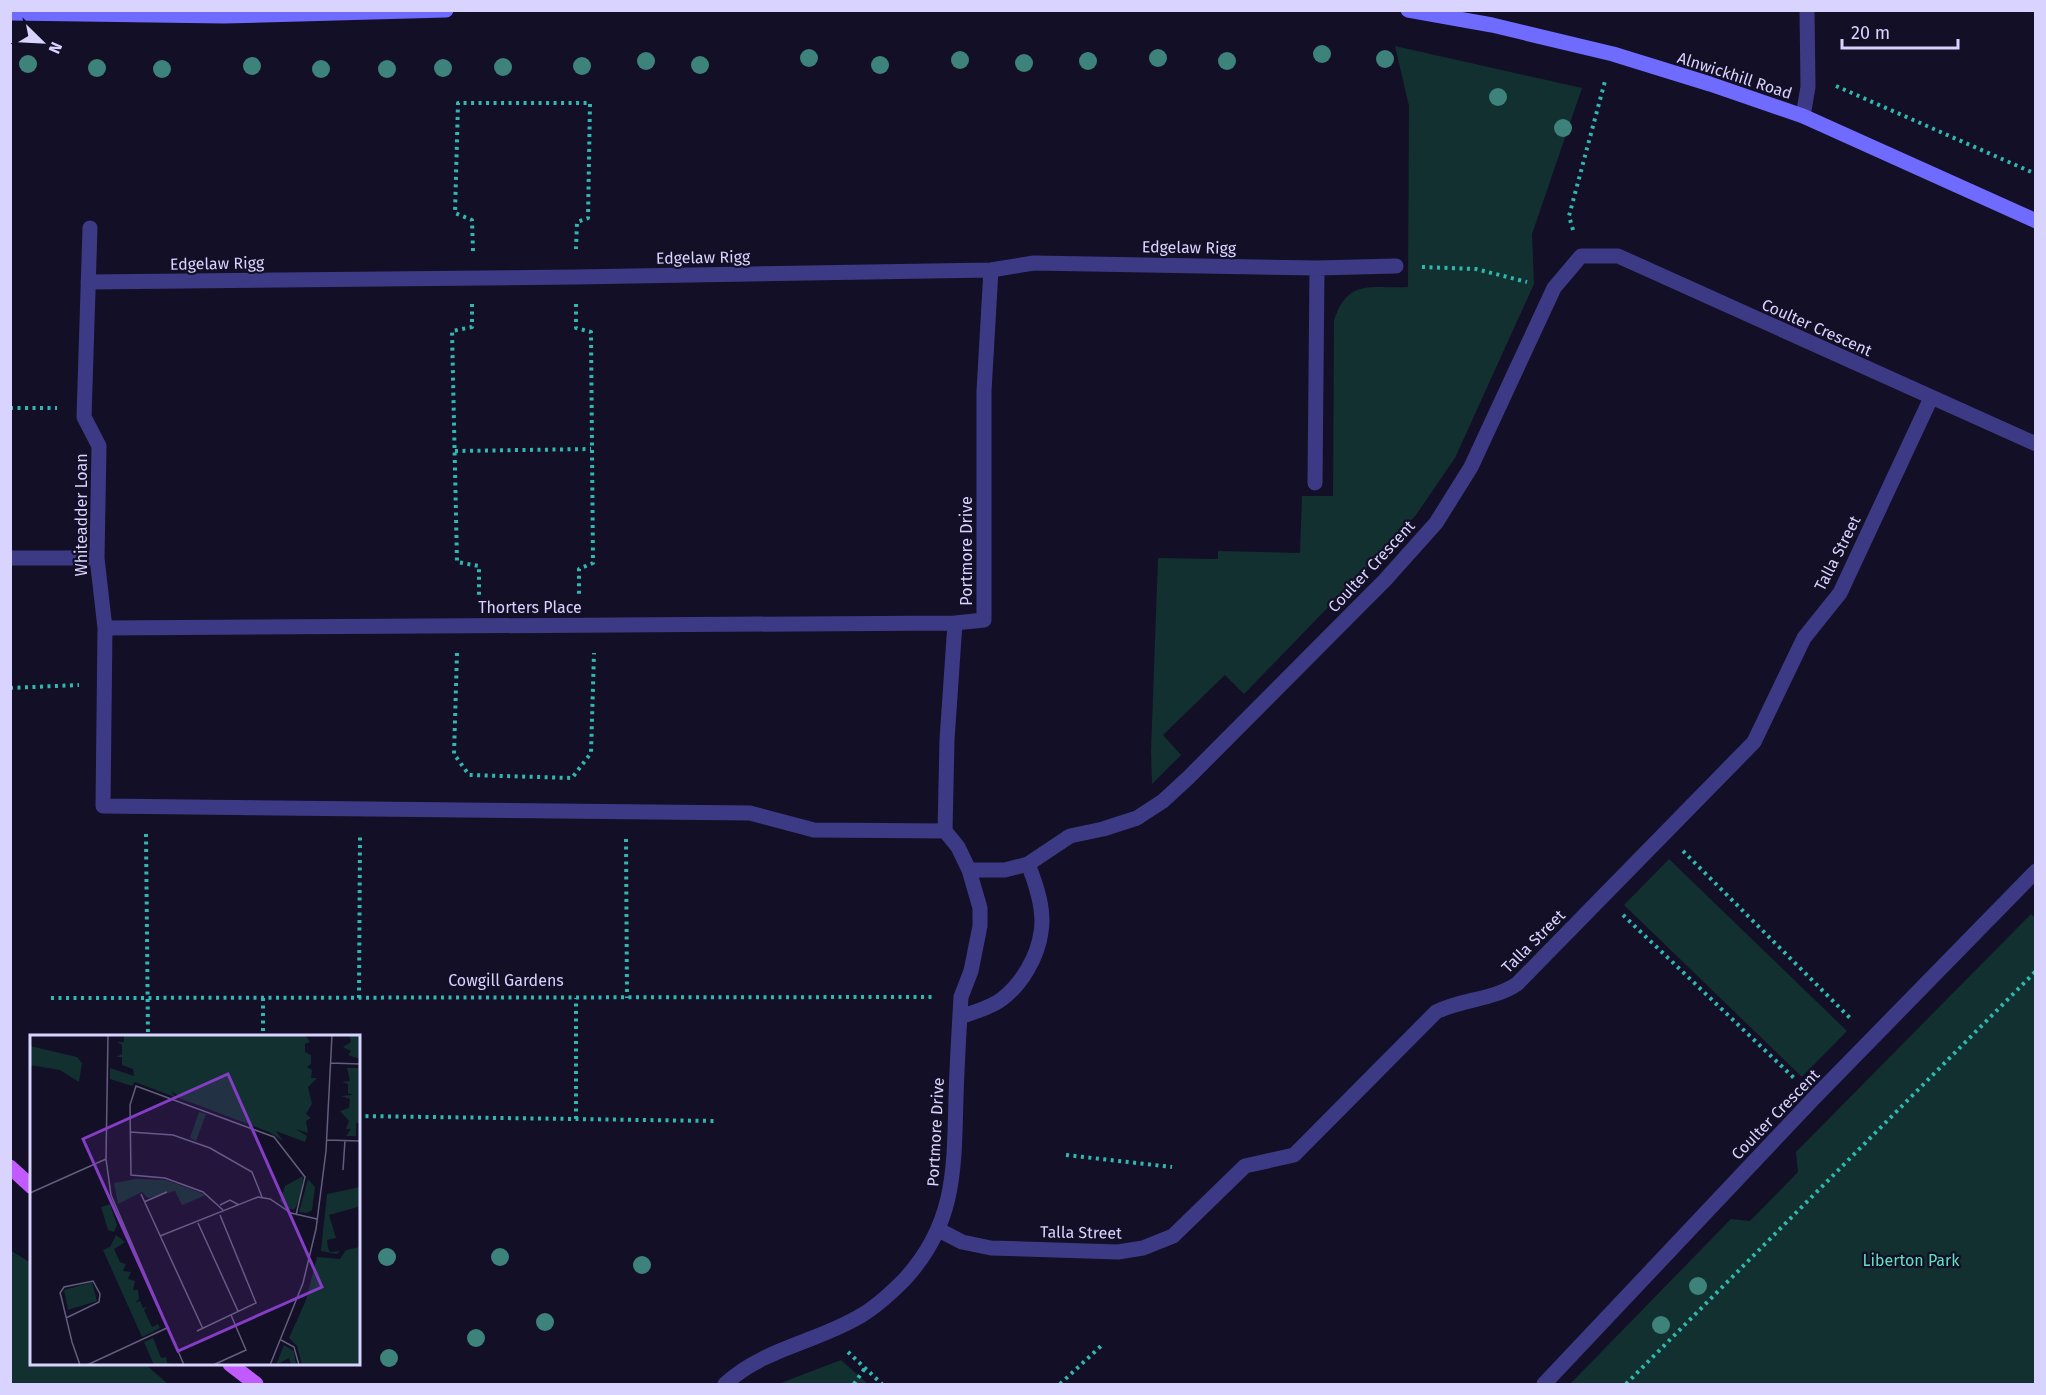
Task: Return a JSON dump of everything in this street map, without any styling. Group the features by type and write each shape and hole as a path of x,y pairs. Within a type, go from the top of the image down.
{"main road":[{"path":"10,1167 30,1185"},
{"path":"231,1365 256,1384"}],"street":[{"path":"10,13 446,10"},
{"name":"Alnwickhill Road","path":"1408,10 1492,25 1613,54 1710,84 1803,116 2036,221"},
{"path":"1803,116 1808,87 1807,10"},
{"name":"Whiteadder Loan","path":"90,228 84,417 99,446 97,558 105,628 103,806 146,806"},
{"name":"Coulter Crescent","path":"1028,864 1070,836 1137,818 1163,801 1384,580 1436,523 1471,467 1554,288 1581,256 1618,256 2036,444"},
{"name":"Edgelaw Rigg","path":"88,282 991,270 1034,263 1317,268 1396,266"},
{"path":"1315,483 1317,268"},
{"name":"Portmore Drive","path":"725,1384 764,1357 863,1315 895,1289 921,1262 939,1230 948,1201 954,1168 961,997 976,951 980,908 969,870 958,847 945,831 947,740 954,623 984,620 984,391 991,270"},
{"name":"Talla Street","path":"939,1230 962,1242 991,1248 1118,1252 1143,1248 1173,1236 1245,1166 1294,1155 1437,1012 1451,1005 1504,993 1517,984 1754,742 1804,638 1840,593 1930,398"},
{"path":"10,558 97,558"},
{"name":"Thorters Place","path":"105,628 954,623"},
{"path":"146,806 750,813 814,830 945,831"},
{"path":"960,1017 1001,1000 1017,985 1032,961 1042,931 1039,892 1028,864 1005,870 969,870"},
{"name":"Coulter Crescent","path":"1544,1384 1814,1098 2036,871"}],"path":[{"path":"1581,256 1569,216 1613,54"},
{"path":"1835,85 2036,174"},
{"path":"457,626 454,754 469,775 572,778 591,753 587,625 579,569 593,563 591,332 576,328 575,277 577,222 588,218 590,103 458,103 455,213 472,220 473,277 471,327 453,331 457,562 479,566 479,626"},
{"path":"1396,266 1476,269 1554,288"},
{"path":"10,408 84,408"},
{"path":"455,451 591,449"},
{"path":"10,688 104,684"},
{"path":"146,806 148,1035"},
{"path":"359,998 360,809"},
{"path":"626,812 627,998"},
{"path":"1666,834 1871,1040"},
{"path":"1603,896 1814,1098"},
{"path":"1626,1384 2036,971"},
{"name":"Cowgill Gardens","path":"51,998 961,997"},
{"path":"263,998 263,1035"},
{"path":"576,998 576,1119"},
{"path":"360,1116 716,1121"},
{"path":"1066,1155 1172,1167"},
{"path":"827,1331 882,1384"},
{"path":"1060,1384 1101,1346"},
{"path":"854,1384 865,1368"}],"green space":[{"path":"1395,46 1582,88 1532,234 1534,284 1455,458 1416,515 1244,694 1225,675 1163,735 1181,755 1152,784 1151,751 1158,558 1218,559 1218,551 1300,553 1302,496 1333,496 1334,320 1340,306 1354,291 1373,287 1408,287 1409,106"},
{"path":"1669,859 1847,1031 1802,1077 1624,905"},
{"name":"Liberton Park","path":"2031,914 2036,919 2035,1384 1570,1384 1731,1219 1750,1221 1798,1172 1796,1152"},
{"path":"10,1250 30,1262 30,1365 146,1365 168,1384 11,1384"},
{"path":"841,1360 868,1384 778,1384 781,1383"}]}
